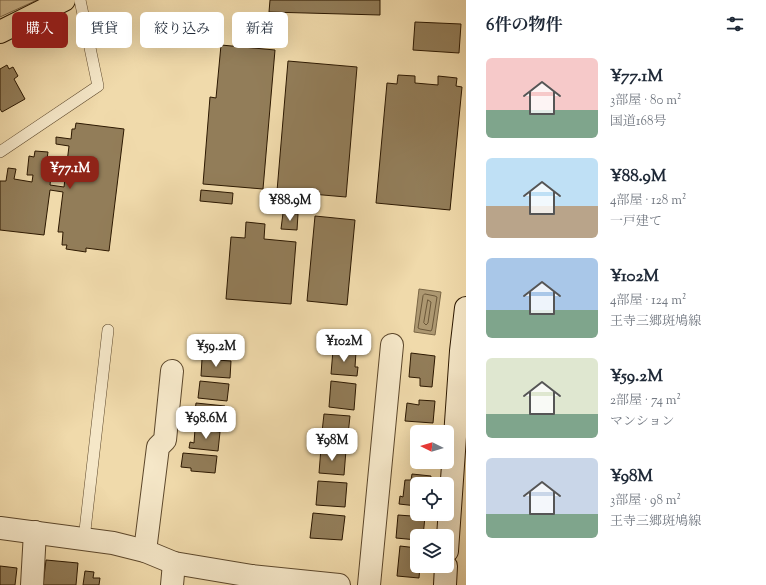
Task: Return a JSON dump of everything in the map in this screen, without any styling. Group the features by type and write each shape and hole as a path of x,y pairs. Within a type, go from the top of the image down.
{"highway":[{"path":"0,32 64,0"}],"street":[{"path":"449,529 466,308"},
{"path":"369,585 392,345"},
{"path":"145,551 158,447 165,440 172,371"},
{"path":"0,528 113,543 145,551 174,563 235,579 340,585"},
{"path":"32,585 35,532"},
{"path":"172,585 174,563"},
{"path":"445,585 446,573"}],"lane":[{"path":"0,152 98,86 80,0"},
{"path":"84,539 108,330"}],"shaded area":[{"path":"0,0 37,0 0,17"}],"water":[{"path":"419,289 441,292 435,335 414,332"}],"building":[{"path":"270,0 380,0 380,15 269,12"},
{"path":"415,22 461,24 459,53 413,50"},
{"path":"224,45 232,46 232,48 275,50 263,189 203,184 210,97 216,98 221,48 224,48"},
{"path":"288,61 357,67 346,197 277,191"},
{"path":"7,65 9,69 13,67 18,76 14,79 25,99 2,112 0,109 0,69"},
{"path":"398,75 415,76 415,83 438,85 438,76 457,78 456,86 462,87 450,210 376,203 387,83 397,84"},
{"path":"76,123 124,129 109,251 86,248 86,252 66,249 67,245 62,245 63,232 58,232 63,192 50,190 44,235 0,230 0,181 6,181 8,168 16,169 14,179 32,182 33,175 27,175 29,156 34,157 35,151 48,152 45,174 51,175 50,185 64,187 69,146 56,144 56,137 71,139 72,129 75,129"},
{"path":"201,190 233,193 232,204 200,201"},
{"path":"283,213 298,214 297,230 281,229"},
{"path":"315,216 355,220 347,305 307,301"},
{"path":"246,222 265,224 264,239 296,242 291,304 226,299 231,237 245,238"},
{"path":"333,350 356,352 355,367 358,367 357,376 331,374"},
{"path":"411,353 435,356 432,387 420,386 420,378 409,377"},
{"path":"202,359 231,361 230,378 201,376"},
{"path":"200,381 229,384 227,401 198,398"},
{"path":"331,381 356,384 354,410 329,407"},
{"path":"419,400 435,401 433,423 405,421 407,403 419,405"},
{"path":"196,403 225,406 224,422 194,419"},
{"path":"324,414 350,416 347,444 321,441"},
{"path":"195,429 220,432 218,451 189,448 190,442 194,443"},
{"path":"321,448 346,450 344,475 319,473"},
{"path":"183,453 217,456 215,473 191,471 191,468 181,467"},
{"path":"412,474 431,476 431,477 412,477"},
{"path":"405,480 410,480 410,505 399,504 400,496 403,497"},
{"path":"318,481 347,483 345,507 316,505"},
{"path":"313,513 345,516 342,540 310,538"},
{"path":"398,515 410,516 410,521 425,521 424,529 410,529 410,539 396,538"},
{"path":"400,546 410,547 410,573 419,573 419,578 397,576"},
{"path":"46,560 78,563 76,585 43,585"},
{"path":"0,566 17,568 15,585 0,585"},
{"path":"85,571 94,572 93,578 100,578 99,585 83,585"}]}
